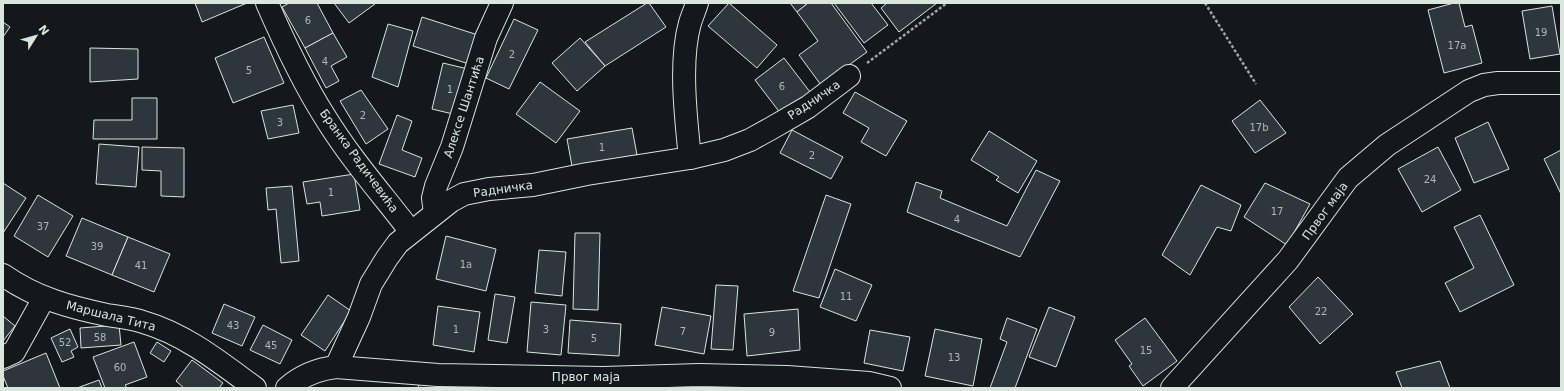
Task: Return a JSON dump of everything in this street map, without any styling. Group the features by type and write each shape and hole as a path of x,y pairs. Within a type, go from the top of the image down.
{"street":[{"name":"Бранка Радичевића","path":"267,3 304,80 325,118 348,151 411,232"},
{"name":"Алексе Шантића","path":"435,213 432,198 452,147 486,38 502,3"},
{"path":"690,158 685,104 685,56 689,24 697,3"},
{"name":"Радничка","path":"336,367 359,317 371,284 398,243 451,201 464,194 489,189 533,184 690,158 724,150 750,140 808,107 849,76"},
{"name":"Првог маја","path":"1172,388 1288,260 1348,178 1387,145 1469,91 1484,85 1498,83 1561,83"},
{"name":"Маршала Тита","path":"3,276 20,287 44,298 85,310 142,321 164,329 192,344 255,388"},
{"path":"3,357 14,352 44,298"},
{"name":"Првог маја","path":"287,388 306,375 325,368 336,367 445,375 602,378 699,375 787,377 869,383 890,388"}],"path":[{"path":"849,76 947,3"},
{"path":"1205,3 1256,84"}],"building":[{"path":"195,3 247,3 202,22"},
{"path":"289,3 317,3 333,33 305,48 282,7"},
{"path":"334,3 375,3 375,4 349,23"},
{"path":"649,3 666,27 605,66 585,42"},
{"path":"729,3 777,45 757,68 708,26"},
{"path":"790,3 808,3 797,12"},
{"path":"808,3 831,3 867,52 821,85 799,55 818,41 797,12"},
{"path":"834,3 871,3 888,25 864,43"},
{"path":"887,3 937,3 899,32 881,8"},
{"path":"1459,3 1465,27 1472,25 1482,63 1444,73 1428,10"},
{"path":"1552,6 1560,54 1530,59 1522,11"},
{"path":"422,17 481,36 472,65 413,46"},
{"path":"514,19 538,30 509,89 486,78"},
{"path":"3,22 10,27 3,37"},
{"path":"388,24 413,31 398,87 372,77"},
{"path":"333,33 347,57 331,66 339,81 326,88 305,48"},
{"path":"264,37 284,83 233,103 215,58"},
{"path":"580,38 605,66 577,91 552,63"},
{"path":"90,48 138,49 138,79 90,82"},
{"path":"784,58 810,92 781,114 755,80"},
{"path":"443,63 468,69 457,115 432,109"},
{"path":"540,82 580,111 556,143 516,114"},
{"path":"361,90 388,129 366,144 340,101"},
{"path":"855,92 907,121 886,156 861,142 869,128 843,113"},
{"path":"132,98 157,98 157,139 93,139 94,120 132,120"},
{"path":"1260,100 1286,133 1255,153 1232,121"},
{"path":"293,105 299,133 268,139 261,111"},
{"path":"397,115 412,121 402,150 422,158 415,177 379,164"},
{"path":"1488,122 1509,169 1474,183 1455,138"},
{"path":"632,128 637,155 572,166 567,139"},
{"path":"792,130 843,157 831,179 780,153"},
{"path":"989,131 1037,161 1018,193 996,180 999,177 971,160"},
{"path":"99,144 139,147 136,187 96,184"},
{"path":"142,147 184,148 184,197 161,196 161,171 142,170"},
{"path":"1438,147 1461,190 1422,212 1398,169"},
{"path":"1561,150 1561,194 1544,159"},
{"path":"1036,170 1060,181 1020,257 907,212 916,182 942,191 940,198 1007,226"},
{"path":"354,174 360,210 322,216 320,202 307,204 303,182"},
{"path":"3,183 26,198 3,233"},
{"path":"1265,183 1310,204 1287,245 1244,217"},
{"path":"1201,185 1241,205 1231,231 1217,227 1190,275 1162,255"},
{"path":"292,186 299,261 281,263 276,209 268,210 266,188"},
{"path":"38,195 73,216 48,257 14,236"},
{"path":"826,195 851,204 819,298 793,291"},
{"path":"1480,215 1514,285 1460,312 1445,283 1474,268 1454,227"},
{"path":"82,218 128,237 112,275 66,256"},
{"path":"575,233 600,233 598,310 573,309"},
{"path":"446,236 496,249 486,291 436,279"},
{"path":"128,237 170,254 154,292 112,275"},
{"path":"539,250 566,252 562,296 535,293"},
{"path":"835,269 872,285 856,321 820,307"},
{"path":"1318,277 1353,314 1320,344 1289,307"},
{"path":"716,285 738,286 733,350 711,349"},
{"path":"495,294 515,297 507,343 488,340"},
{"path":"328,295 351,311 325,351 301,335"},
{"path":"531,302 566,305 561,355 527,352"},
{"path":"224,304 255,317 242,346 212,333"},
{"path":"438,306 480,312 474,352 433,345"},
{"path":"662,307 711,316 704,354 655,345"},
{"path":"1049,307 1075,317 1056,367 1029,357"},
{"path":"798,309 800,350 747,356 744,314"},
{"path":"3,316 15,326 3,341"},
{"path":"1007,318 1037,329 1015,388 990,388 1007,342 1000,339"},
{"path":"1145,318 1177,361 1143,386 1129,366 1132,364 1115,340"},
{"path":"570,320 621,324 619,356 568,353"},
{"path":"119,325 121,345 81,348 80,328"},
{"path":"263,325 292,340 280,364 250,350"},
{"path":"70,329 78,347 71,351 74,357 62,362 51,338"},
{"path":"935,329 982,339 973,386 925,376"},
{"path":"870,330 910,337 903,371 864,363"},
{"path":"134,342 147,377 125,385 127,388 105,388 93,357"},
{"path":"157,342 171,351 164,362 150,353"},
{"path":"46,353 60,388 8,388 3,376 3,371"},
{"path":"192,360 223,383 219,388 184,388 176,381"},
{"path":"1440,361 1450,388 1402,388 1396,372"},
{"path":"99,380 102,388 77,388"},
{"path":"419,382 449,388 418,388"}]}
